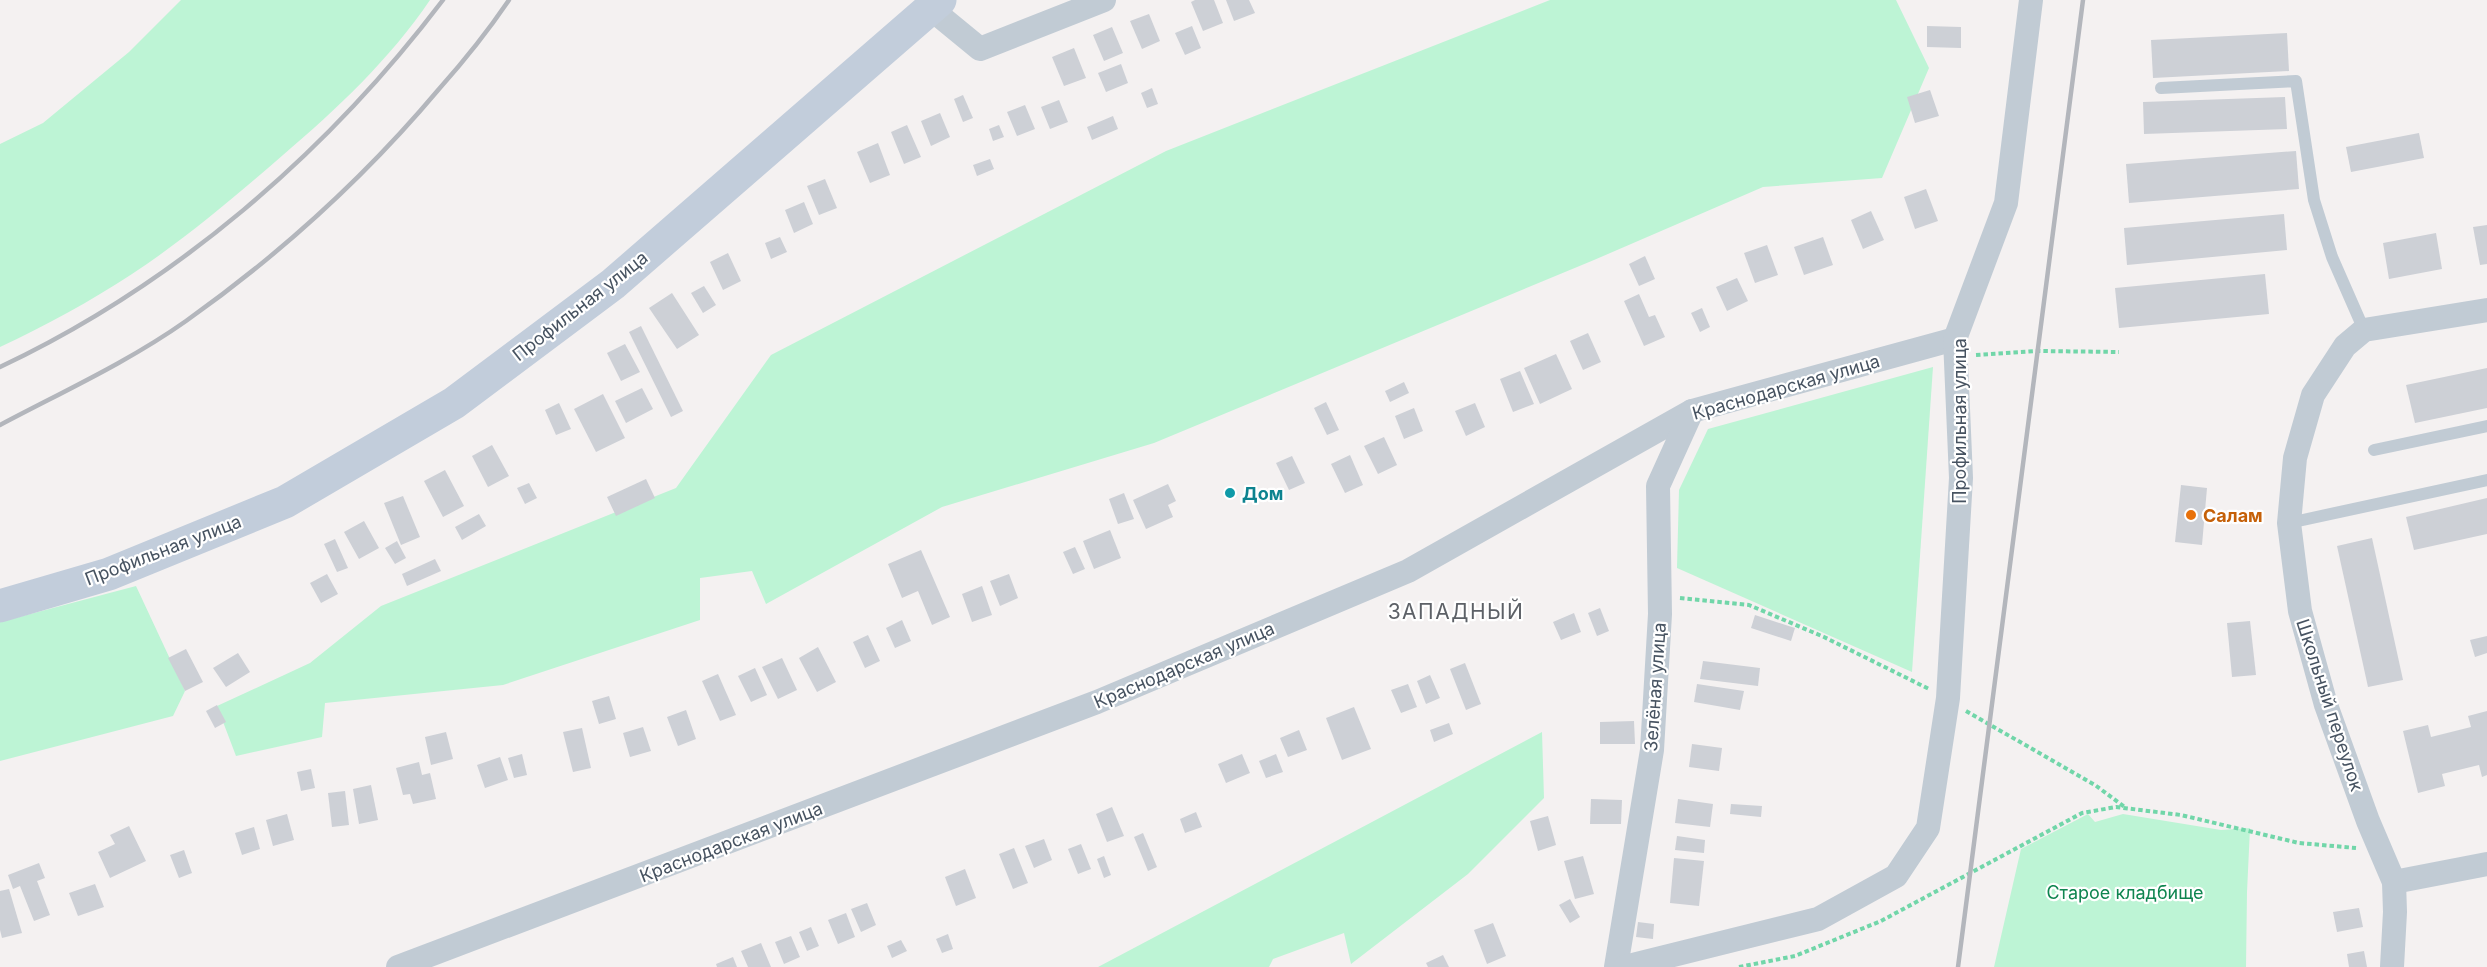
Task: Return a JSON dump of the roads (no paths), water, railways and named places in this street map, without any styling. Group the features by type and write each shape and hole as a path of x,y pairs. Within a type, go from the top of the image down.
{"main road":[{"name":"Профильная улица","path":"0,606 109,574 285,502 454,403 613,284 935,4"}],"street":[{"name":"Профильная улица","path":"935,4 980,49 1104,0"},
{"name":"Профильная улица","path":"1624,967 1818,919 1896,876 1928,828 1948,698 1961,478 1955,348 2006,202 2031,0"},
{"path":"2364,330 2487,310"},
{"name":"Школьный переулок","path":"2364,330 2345,346 2313,395 2295,458 2289,523 2300,611 2326,705 2367,821 2394,882 2392,967"},
{"name":"Краснодарская улица","path":"398,967 1097,702 1408,571 1692,411 1955,348"},
{"name":"Зелёная улица","path":"1616,967 1652,750 1660,596 1658,486 1692,411"},
{"path":"2394,882 2487,864"}],"lane":[{"path":"2161,88 2296,81 2314,200 2332,258 2364,330"},
{"path":"2374,450 2487,426"},
{"path":"2289,523 2487,480"}],"railway":[{"path":"0,367 64,334 126,297 186,255 243,210 298,162 349,110 398,56 443,0"},
{"path":"0,425 164,336 221,296 287,242 351,184 411,122 467,57 509,0"},
{"path":"1958,967 2083,0"}],"place":[{"name":"Дом","path":"1230,493"},
{"name":"Салам","path":"2191,515"}],"district":[{"name":"ЗАПАДНЫЙ","path":"1456,611"}],"park label":[{"name":"Старое кладбище","path":"2125,892"}]}
